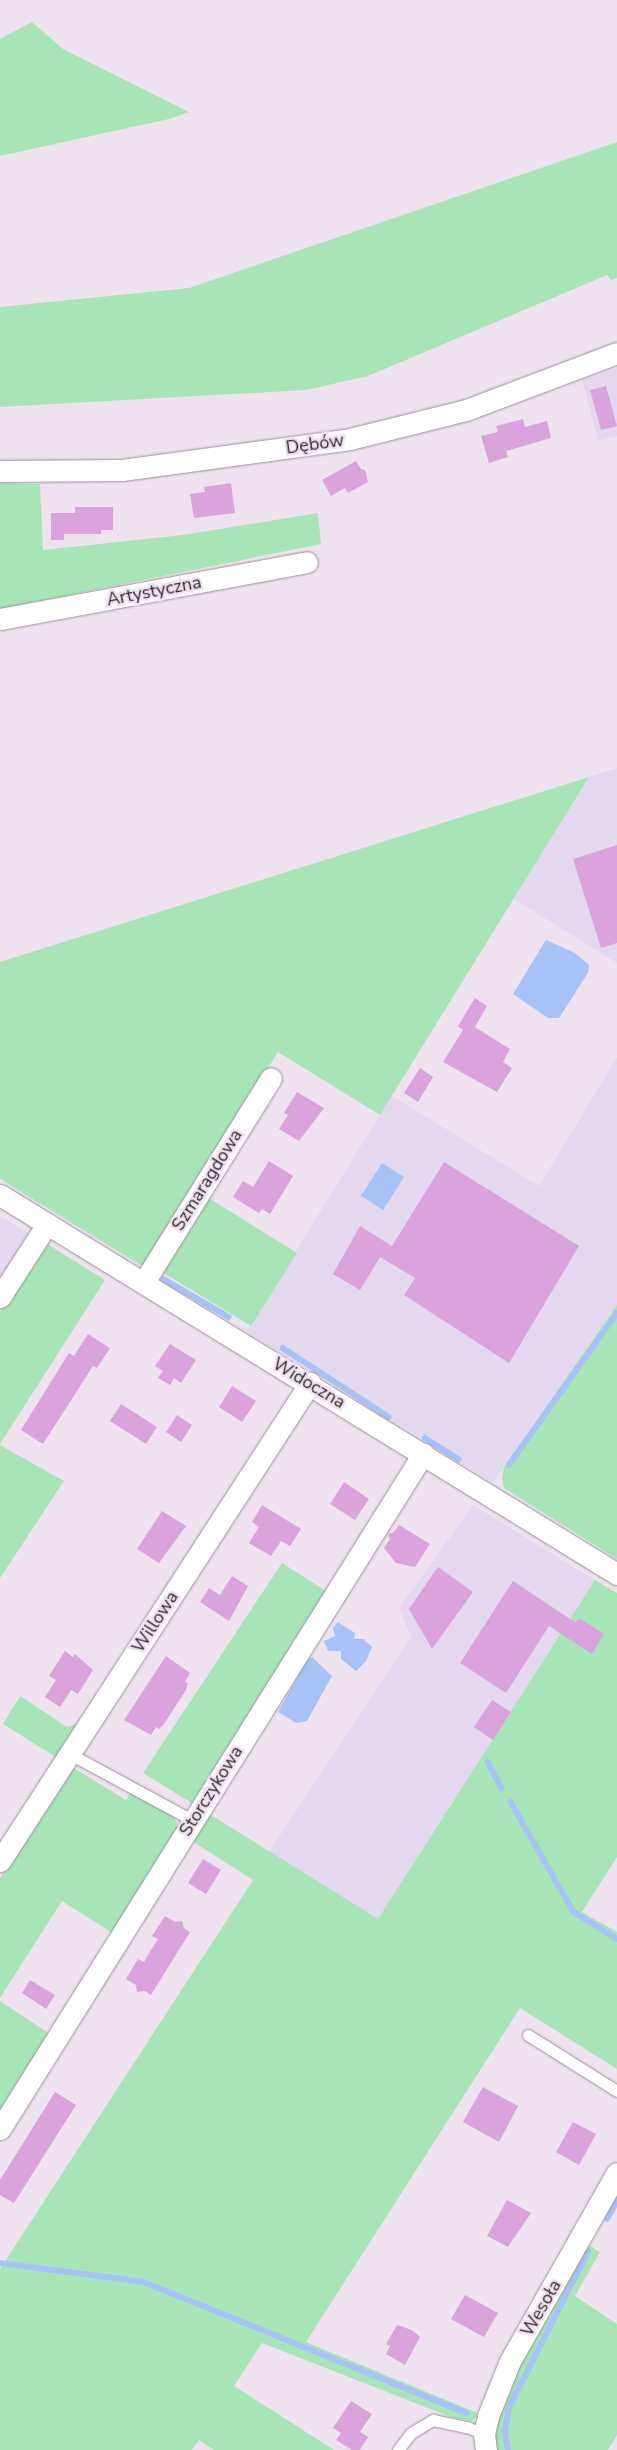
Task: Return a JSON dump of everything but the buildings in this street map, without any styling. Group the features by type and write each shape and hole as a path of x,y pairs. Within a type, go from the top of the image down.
{"street":[{"name":"Dębów","path":"0,471 122,470 350,439 466,410 617,353"},
{"name":"Artystyczna","path":"0,619 307,562"},
{"name":"Szmaragdowa","path":"144,1282 271,1078"},
{"name":"Widoczna","path":"0,1195 310,1383 617,1574"},
{"path":"0,1297 47,1224"},
{"name":"Willowa","path":"0,1861 310,1383"},
{"name":"Storczykowa","path":"0,2128 423,1454"},
{"name":"Wesoła","path":"485,2442 491,2408 510,2361 617,2173"}],"lane":[{"path":"70,1754 192,1820"},
{"path":"528,2035 617,2091"},
{"path":"398,2450 411,2433 433,2420 467,2427 485,2442"}],"shaded area":[{"path":"617,368 617,436 598,441 582,380"},
{"path":"617,768 617,963 514,899 589,777"},
{"path":"617,1057 617,1305 493,1482 246,1331 392,1096 539,1186"},
{"path":"0,1216 29,1234 0,1278"},
{"path":"473,1505 595,1580 378,1920 269,1852 411,1637 399,1608"}],"green space":[{"path":"32,22 63,49 189,112 169,119 0,156 0,39"},
{"path":"617,142 617,278 611,280 607,275 368,376 306,390 0,407 0,307 189,288"},
{"path":"0,483 40,484 43,550 183,535 318,513 321,544 0,609"},
{"path":"589,777 380,1115 278,1052 144,1267 0,1179 0,962"},
{"path":"207,1197 297,1253 251,1326 160,1271"},
{"path":"44,1242 105,1280 0,1444 0,1311"},
{"path":"617,1305 617,1559 504,1488 502,1478 504,1467"},
{"path":"0,1445 64,1481 0,1578"},
{"path":"282,1563 329,1593 195,1805 143,1773"},
{"path":"595,1580 617,1593 617,1857 582,1912 617,1932 617,2069 520,2008 306,2342 480,2414 472,2421 451,2417 262,2343 234,2386 334,2450 214,2450 199,2440 192,2450 0,2450 0,2269 253,1880 189,1839 206,1812 378,1919"},
{"path":"20,1696 67,1727 81,1723 59,1759 3,1724"},
{"path":"72,1767 126,1800 131,1792 173,1816 177,1823 176,1835 114,1934 62,1901 0,1998 0,1878"},
{"path":"0,2001 50,2034 0,2114"},
{"path":"587,2244 600,2252 575,2296 617,2324 617,2435 608,2450 493,2450 493,2431 511,2381"}],"water":[{"path":"546,940 575,953 589,965 588,973 559,1018 548,1018 513,994"},
{"path":"382,1163 404,1177 383,1210 361,1196"},
{"path":"338,1622 355,1633 354,1639 363,1639 372,1647 366,1661 356,1671 341,1659 341,1651 328,1651 324,1641 335,1636 333,1628"},
{"path":"312,1657 332,1676 307,1721 296,1723 278,1712 307,1660"}],"waterway":[{"path":"164,1279 229,1317"},
{"path":"509,1465 617,1313"},
{"path":"283,1348 389,1417"},
{"path":"425,1438 459,1459"},
{"path":"488,1762 502,1788"},
{"path":"511,1802 574,1912 617,1939"},
{"path":"607,2219 617,2201"},
{"path":"508,2450 505,2433 509,2407 588,2252"},
{"path":"0,2263 144,2282 466,2413"}]}
